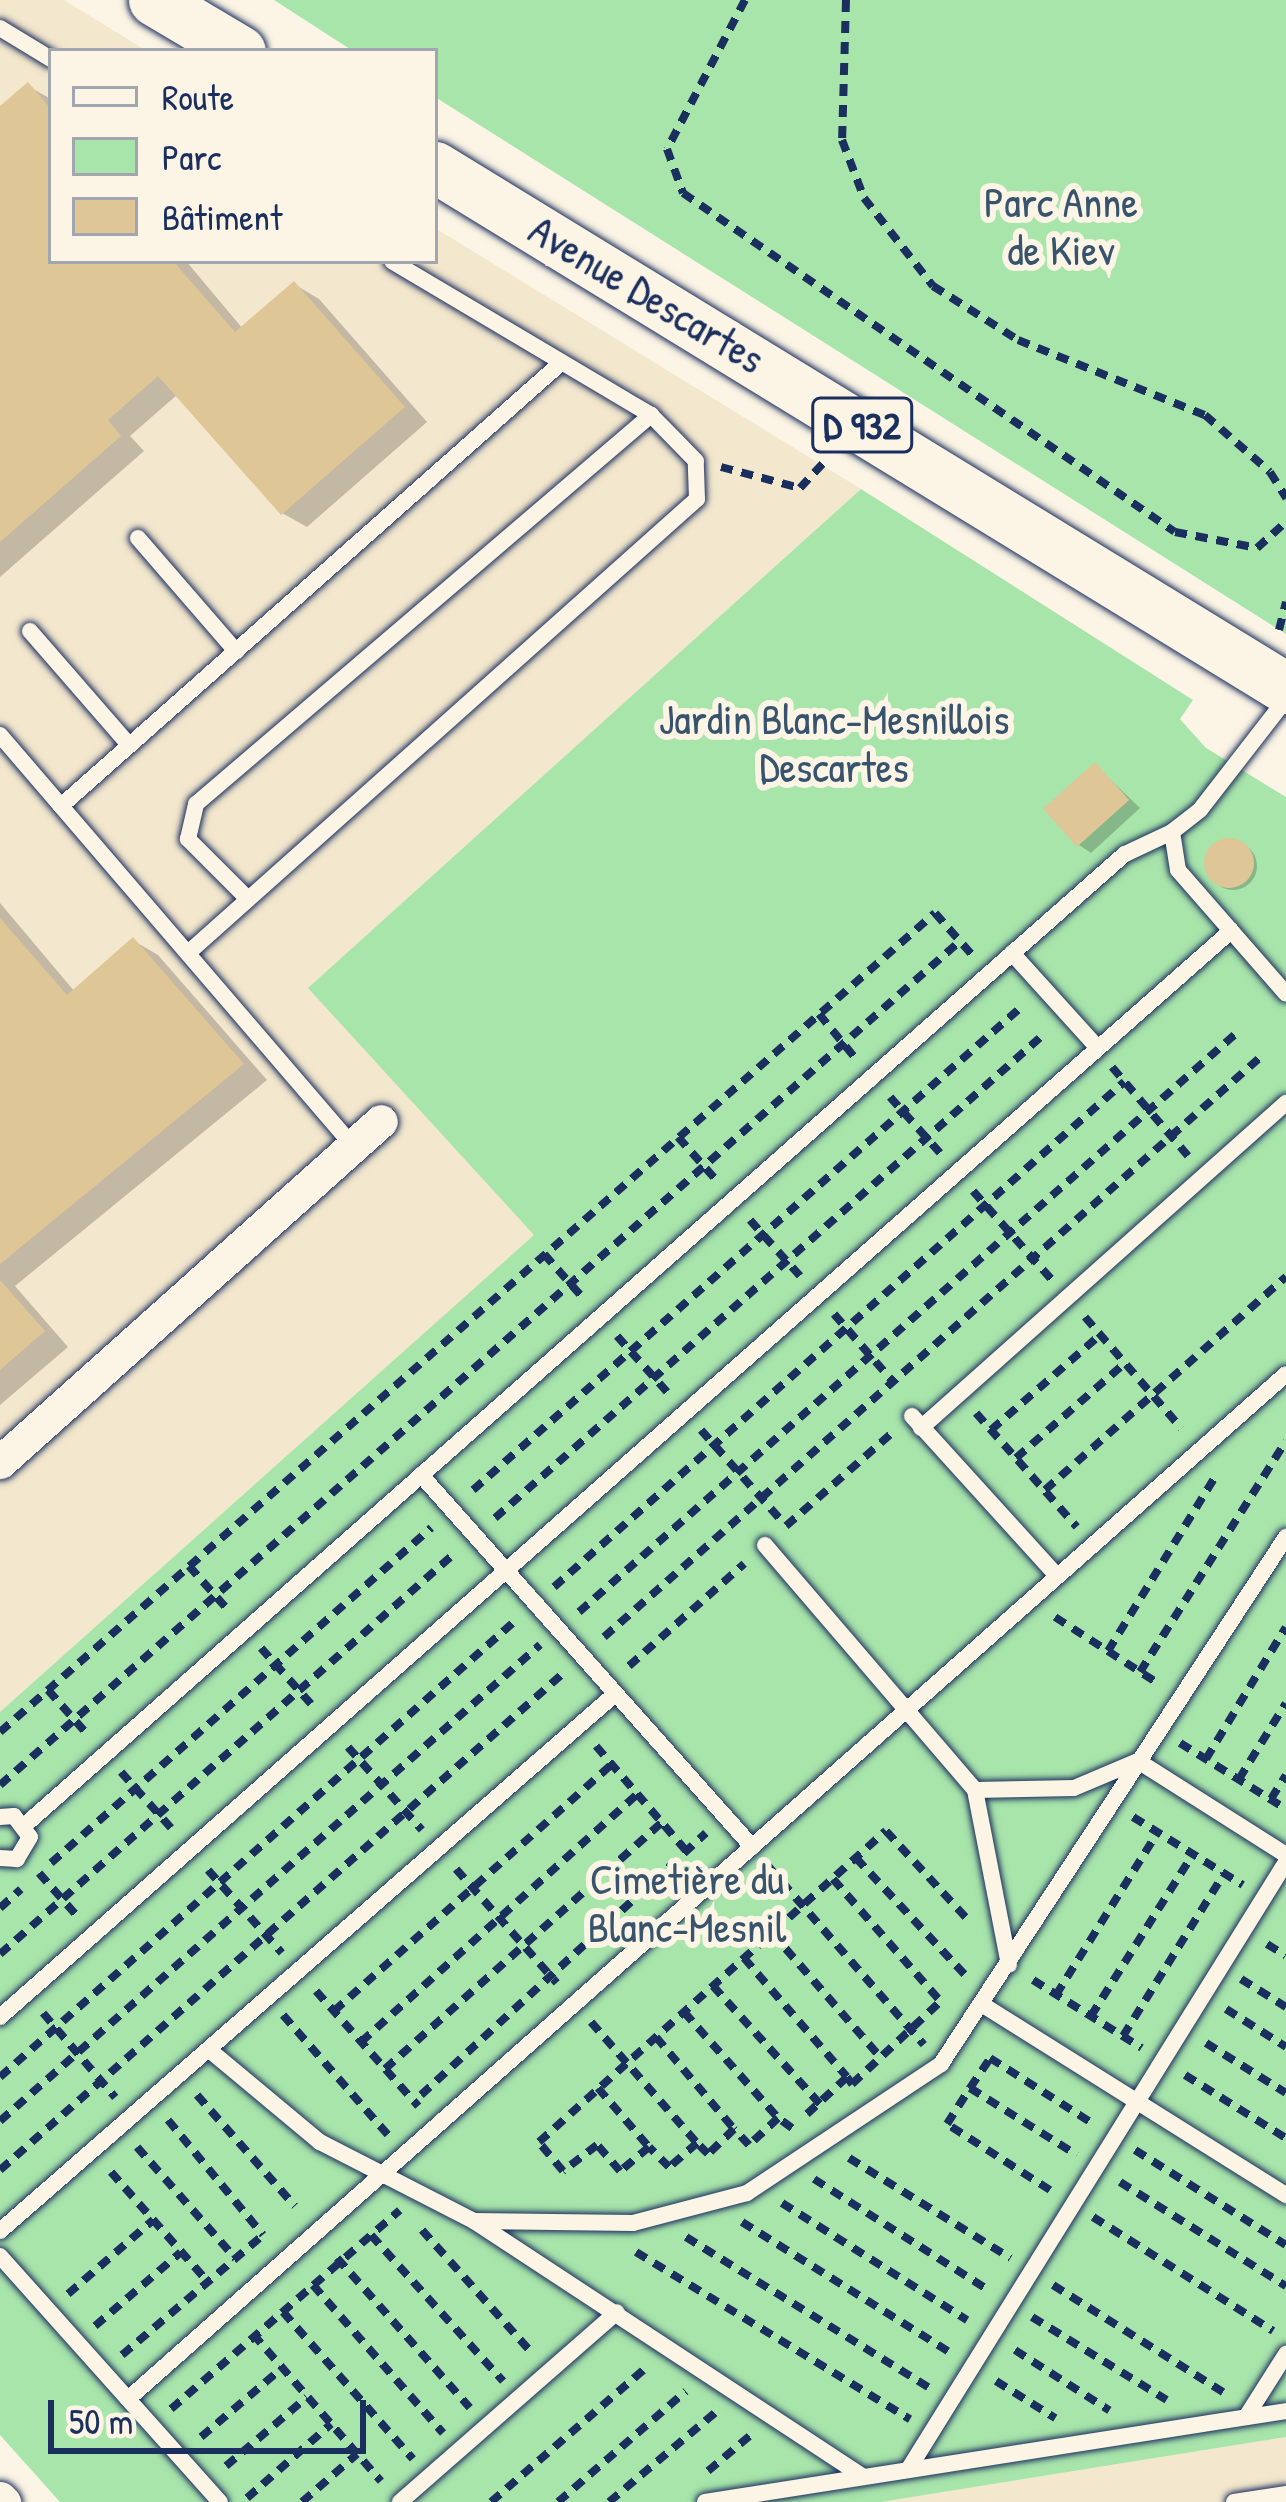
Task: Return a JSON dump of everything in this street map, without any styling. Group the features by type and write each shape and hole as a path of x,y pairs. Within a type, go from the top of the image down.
{"main road":[{"path":"154,0 235,48"},
{"name":"Avenue Descartes","path":"438,168 1286,688"}],"street":[{"path":"0,1462 381,1121"}],"lane":[{"path":"0,28 48,57"},
{"path":"188,953 698,499 696,461 651,415 397,264"},
{"path":"61,806 562,362"},
{"path":"248,899 188,839 196,804 651,415"},
{"path":"138,538 236,651"},
{"path":"30,631 129,746"},
{"path":"0,1858 22,1854 26,1825 1125,854 1172,832 1200,810 1286,699"},
{"path":"0,735 353,1146"},
{"path":"1172,832 1178,870 1286,994"},
{"path":"0,2017 1231,931"},
{"path":"1012,953 1096,1046"},
{"path":"1057,1576 916,1422 959,1394 1286,1103"},
{"path":"128,2399 1286,1374"},
{"path":"421,1475 752,1846"},
{"path":"474,2221 589,2223 655,2217 710,2202 757,2186 846,2133 941,2063 1286,1537"},
{"path":"765,1545 975,1790 1009,1965"},
{"path":"0,2231 213,2053 614,1695"},
{"path":"975,1790 1074,1788 1138,1761"},
{"path":"908,2470 1286,1859 1138,1761"},
{"path":"0,1817 26,1825"},
{"path":"985,2002 1286,2195"},
{"path":"213,2053 320,2142 474,2221 776,2414 863,2477"},
{"path":"0,2256 220,2502"},
{"path":"400,2502 617,2312"},
{"path":"1246,2417 1286,2354"},
{"path":"705,2502 1286,2411"},
{"path":"1234,2502 1286,2494"}],"path":[{"path":"745,0 668,148 683,194 1175,532 1257,548 1286,522"},
{"path":"846,0 842,140 864,198 933,286 1018,340 1205,415 1270,472 1286,498"},
{"path":"696,461 800,488 829,457"},
{"path":"1277,636 1286,602"},
{"path":"0,1732 935,913 988,974"},
{"path":"0,1785 960,941"},
{"path":"0,1908 1019,1009"},
{"path":"819,1014 1200,1450"},
{"path":"0,2121 1240,1030"},
{"path":"0,1954 1043,1035"},
{"path":"1096,1046 1205,1175"},
{"path":"0,2170 1264,1054"},
{"path":"0,2077 1124,1082"},
{"path":"1045,1490 1286,1277"},
{"path":"991,1430 1100,1335"},
{"path":"1016,1458 1125,1364"},
{"path":"959,1394 1093,1545"},
{"path":"1140,1672 1286,1441"},
{"path":"1108,1651 1221,1468"},
{"path":"1030,1601 1180,1698"},
{"path":"1206,1759 1286,1627"},
{"path":"48,1690 436,2126"},
{"path":"1239,1779 1286,1703"},
{"path":"579,1726 712,1881"},
{"path":"1159,1730 1286,1809"},
{"path":"334,2011 611,1765"},
{"path":"1271,1799 1286,1775"},
{"path":"361,2042 637,1794"},
{"path":"1112,1803 1264,1898"},
{"path":"383,2130 724,1816"},
{"path":"385,2069 662,1822"},
{"path":"649,2147 620,2171 596,2145 563,2171 539,2142 886,1831 1009,1965"},
{"path":"1056,1994 1158,1832"},
{"path":"752,1846 941,2063"},
{"path":"22,1854 93,1934"},
{"path":"1091,2016 1193,1854"},
{"path":"856,1858 985,2002"},
{"path":"1123,2036 1224,1874"},
{"path":"833,1879 966,2030"},
{"path":"772,1934 881,2058"},
{"path":"744,1958 852,2084 941,2001"},
{"path":"1221,1966 1286,2007"},
{"path":"713,1986 846,2133"},
{"path":"26,1993 101,2080 128,2124 236,2258"},
{"path":"1203,1996 1286,2047"},
{"path":"271,2001 405,2154"},
{"path":"684,2012 790,2130 847,2077"},
{"path":"1183,2028 1286,2093"},
{"path":"656,2037 749,2145 778,2118"},
{"path":"183,2079 487,2426"},
{"path":"598,2088 669,2167 697,2143 708,2154 734,2129"},
{"path":"1286,2286 970,2088 947,2124 1286,2340"},
{"path":"154,2103 262,2235"},
{"path":"757,2186 1146,2433"},
{"path":"710,2202 1092,2441"},
{"path":"103,2371 295,2206"},
{"path":"152,2426 402,2208 549,2372"},
{"path":"655,2217 951,2402"},
{"path":"49,2311 153,2220"},
{"path":"589,2223 932,2433"},
{"path":"370,2235 519,2398"},
{"path":"77,2342 181,2252"},
{"path":"314,2285 459,2451"},
{"path":"283,2312 430,2476"},
{"path":"491,2502 671,2347"},
{"path":"178,2456 282,2368"},
{"path":"559,2502 710,2371"},
{"path":"609,2502 740,2392"},
{"path":"205,2485 307,2397"},
{"path":"688,2487 776,2414"},
{"path":"243,2502 331,2424"},
{"path":"302,2502 357,2455"}],"shaded area":[{"path":"0,0 64,0 142,48 48,48 48,264 438,264 438,230 861,489 309,988 535,1235 0,1712"},
{"path":"1286,2437 1286,2502 881,2502"}],"green space":[{"name":"Parc Anne de Kiev","path":"274,0 1286,0 1286,634 438,99 438,48 348,48"},
{"name":"Cimetière du Blanc-Mesnil","path":"861,489 1193,700 1180,719 1206,748 1286,797 1286,2437 881,2502 60,2502 0,2435 0,1712 534,1235 308,988"}],"building":[{"path":"28,82 48,105 48,264 176,264 235,332 294,281 405,407 281,515 158,376 108,420 121,436 0,542 0,106"},
{"path":"1095,762 1129,800 1077,847 1043,809"},
{"path":"1229,838 1246,846 1254,863 1246,880 1229,888 1212,880 1204,863 1212,846"},
{"path":"0,918 67,995 133,937 244,1064 0,1264"},
{"path":"0,1280 45,1331 0,1370"}],"park label":[{"name":"Jardin Blanc-Mesnillois Descartes","path":"834,743"}]}
